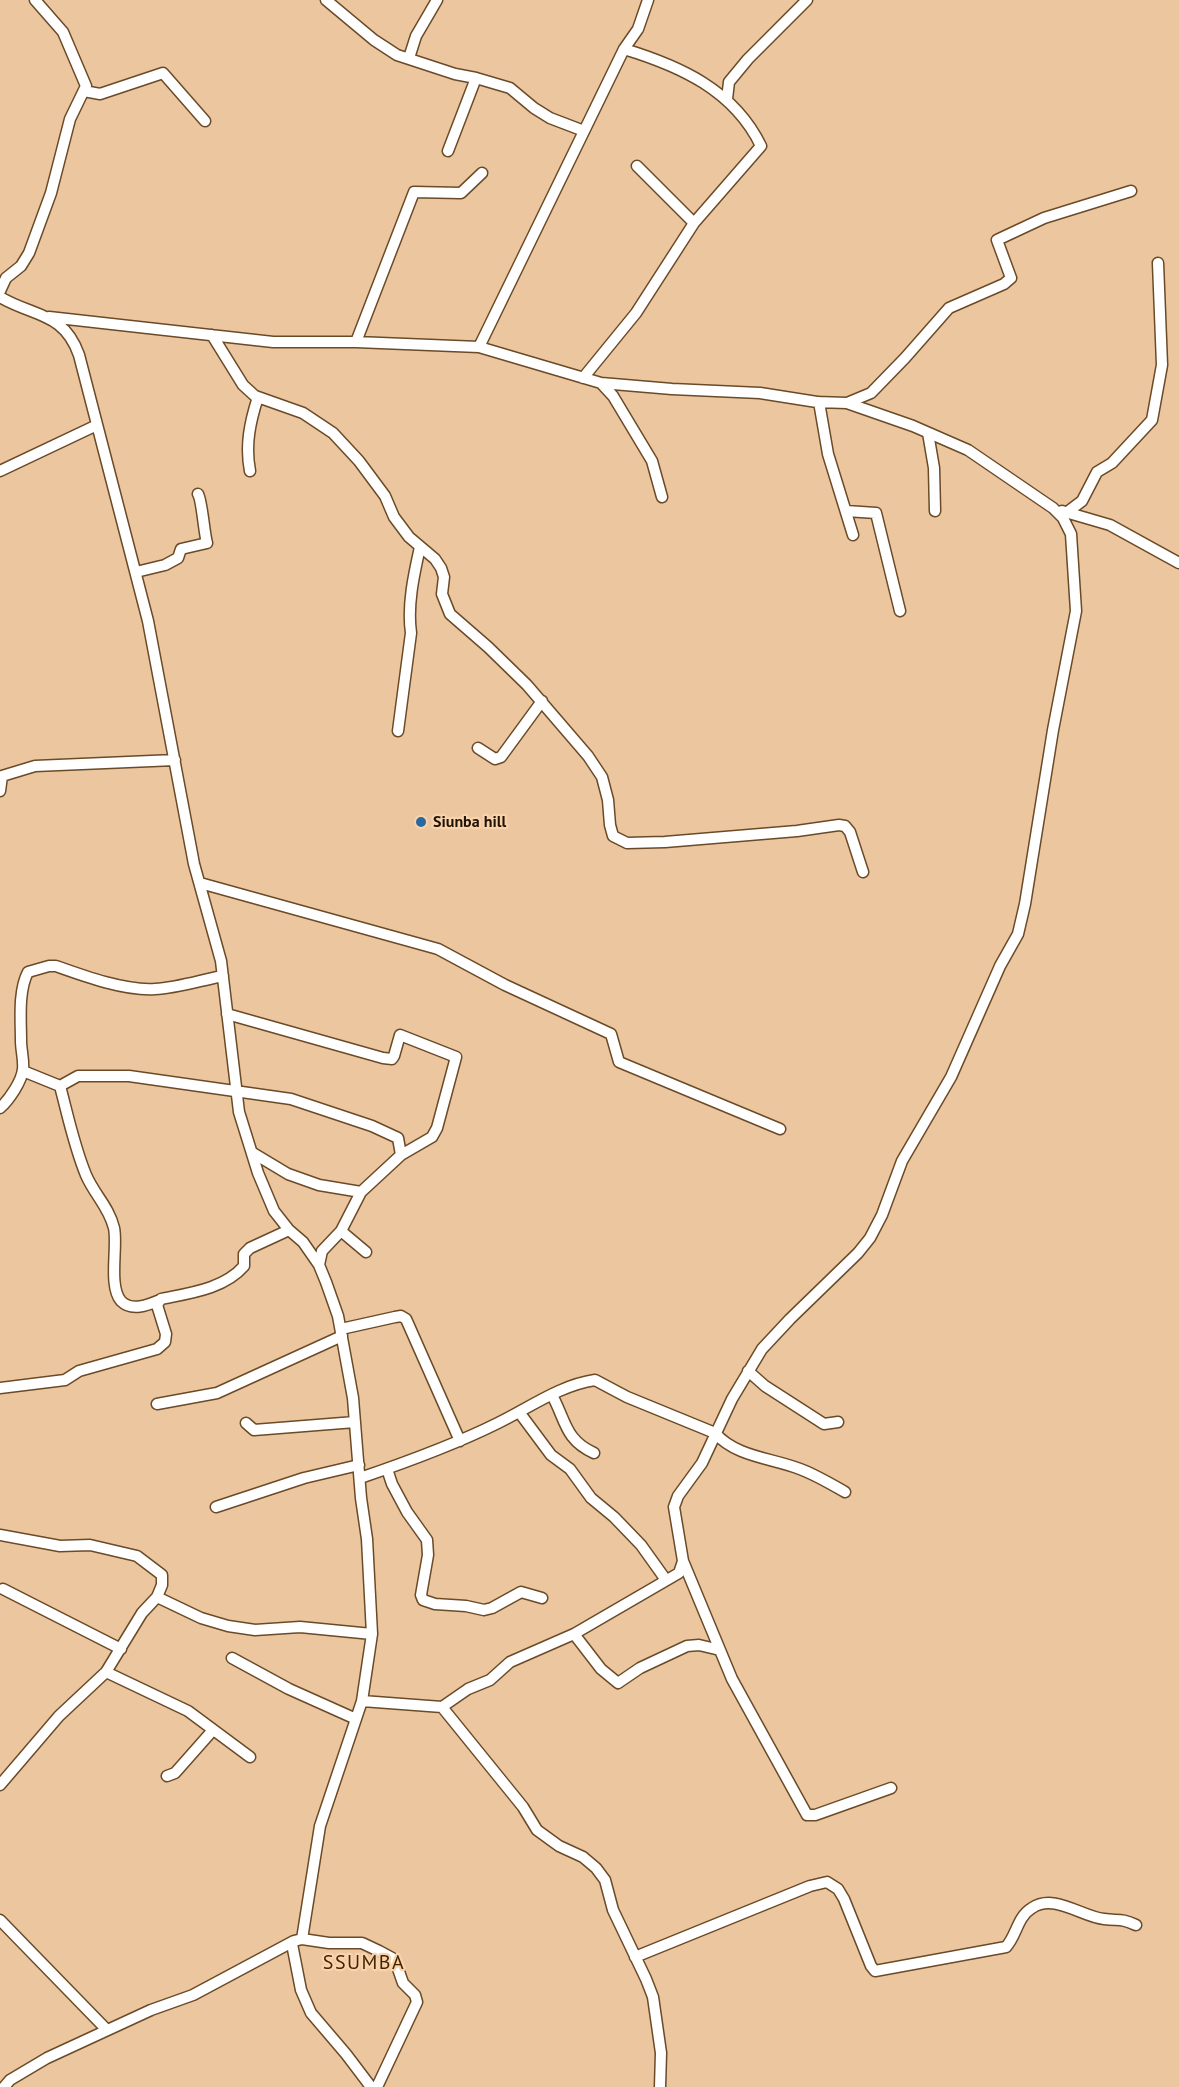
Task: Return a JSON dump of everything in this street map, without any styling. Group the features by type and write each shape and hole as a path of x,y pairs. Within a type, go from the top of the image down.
{"street":[{"path":"0,291 6,279 21,266 29,253 51,193 70,119 86,86 63,32 35,0"},
{"path":"326,0 374,40 397,55 455,74 510,88 542,113 584,131"},
{"path":"409,58 416,36 437,0"},
{"path":"479,347 624,49 638,29 648,0"},
{"path":"727,99 729,82 748,59 807,0"},
{"path":"583,378 636,313 694,223 761,146 755,133 727,99 701,81 657,59 624,49"},
{"path":"84,91 100,94 163,73 205,121"},
{"path":"448,151 476,78"},
{"path":"637,166 694,223"},
{"path":"356,342 414,192 461,193 482,173"},
{"path":"847,403 871,393 912,351 949,308 1004,284 1011,278 997,240 1044,218 1131,192"},
{"path":"1066,513 1082,501 1097,472 1112,463 1152,420 1162,365 1158,263"},
{"path":"0,297 49,317 273,342 356,342 479,347 600,383 760,393 819,402 847,403 968,450 1053,508 1063,518 1071,534 1076,611 1018,934 1000,966 951,1077 902,1161 882,1215 870,1238 858,1253 762,1348 715,1433 702,1463 675,1501 674,1507 683,1561 732,1679 807,1815 815,1815 891,1788"},
{"path":"49,317 60,325 76,345 148,621 194,864 223,976 241,1119 258,1173 274,1211 289,1230 303,1242 319,1265 338,1316 356,1422 361,1498 368,1539 372,1634 362,1701 320,1826 297,1941 301,1990 311,2013 371,2087"},
{"path":"212,335 243,385 258,397 303,413 333,433 359,461 385,496 394,517 404,531 435,559 441,568 444,577 442,594 450,614 488,646 542,702 588,756 602,777 614,836 627,843 665,842 797,831 839,825 845,826 850,832 863,872"},
{"path":"600,383 614,396 652,461 662,497"},
{"path":"250,471 249,425 258,397"},
{"path":"819,402 828,454 853,535"},
{"path":"0,471 97,425"},
{"path":"928,433 934,468 934,511"},
{"path":"135,572 172,562 178,558 181,549 207,543 201,499 198,494"},
{"path":"1053,508 1110,525 1179,563"},
{"path":"846,512 876,513 900,611"},
{"path":"398,731 411,633 414,572 420,547"},
{"path":"478,748 495,759 501,757 542,702"},
{"path":"0,791 2,776 35,766 175,760"},
{"path":"200,883 438,949 505,985 611,1034 619,1062 780,1129"},
{"path":"0,1108 9,1100 23,1071 22,998 24,980 28,972 56,966 115,984 154,989 223,976"},
{"path":"227,1014 383,1058 392,1059 400,1035 456,1057 437,1128 432,1137 401,1155 361,1192 340,1231 322,1251 319,1265"},
{"path":"23,1071 60,1086"},
{"path":"60,1086 78,1076 129,1076 291,1100 372,1126 398,1138 401,1155"},
{"path":"60,1086 74,1142 87,1177 110,1214 115,1231 117,1292 121,1300 132,1307 205,1290 235,1276 244,1266 244,1254 250,1248 289,1230"},
{"path":"253,1153 288,1174 319,1185 361,1192"},
{"path":"340,1231 366,1252"},
{"path":"0,1388 65,1380 79,1371 157,1349 165,1342 166,1334 157,1305 160,1300"},
{"path":"157,1404 217,1393 341,1333 401,1316 406,1319 460,1441"},
{"path":"748,1371 765,1386 824,1424 838,1422"},
{"path":"360,1478 460,1441 552,1395 598,1381 627,1397 715,1433 723,1443 761,1459 800,1468 845,1492"},
{"path":"552,1395 573,1439 581,1447 594,1453"},
{"path":"519,1412 551,1455 570,1469 591,1498 614,1517 641,1545 666,1581"},
{"path":"246,1423 254,1430 356,1422"},
{"path":"216,1507 304,1479 359,1465"},
{"path":"387,1469 407,1512 427,1540 428,1555 421,1595 423,1600 435,1604 484,1610 521,1592 542,1598"},
{"path":"0,1535 60,1546 90,1545 137,1556 162,1575 162,1585 157,1597 142,1613 106,1672 59,1716 0,1785"},
{"path":"362,1701 442,1707 468,1689 490,1680 510,1662 574,1634 666,1581 679,1573 683,1561"},
{"path":"3,1589 121,1649"},
{"path":"157,1597 201,1618 228,1626 255,1630 300,1627 372,1634"},
{"path":"574,1634 601,1669 618,1683 640,1668 687,1646 699,1645 720,1650"},
{"path":"232,1658 289,1689 356,1719"},
{"path":"106,1672 188,1711 250,1757"},
{"path":"442,1707 523,1807 537,1830 559,1846 583,1857 605,1880 613,1910 653,1997 661,2053 660,2087"},
{"path":"166,1776 175,1773 213,1730"},
{"path":"635,1957 810,1886 827,1882 838,1889 844,1899 875,1971 1006,1947 1012,1940 1022,1917 1032,1907 1042,1904 1072,1908 1103,1919 1123,1919 1136,1925"},
{"path":"0,1920 106,2030"},
{"path":"3,2084 47,2058 151,2010 193,1995 297,1941 362,1943 392,1958 403,1983 415,1995 417,2002 377,2087"}],"place":[{"name":"Siunba hill","path":"421,822"}],"district":[{"name":"SSUMBA","path":"364,1963"}]}
